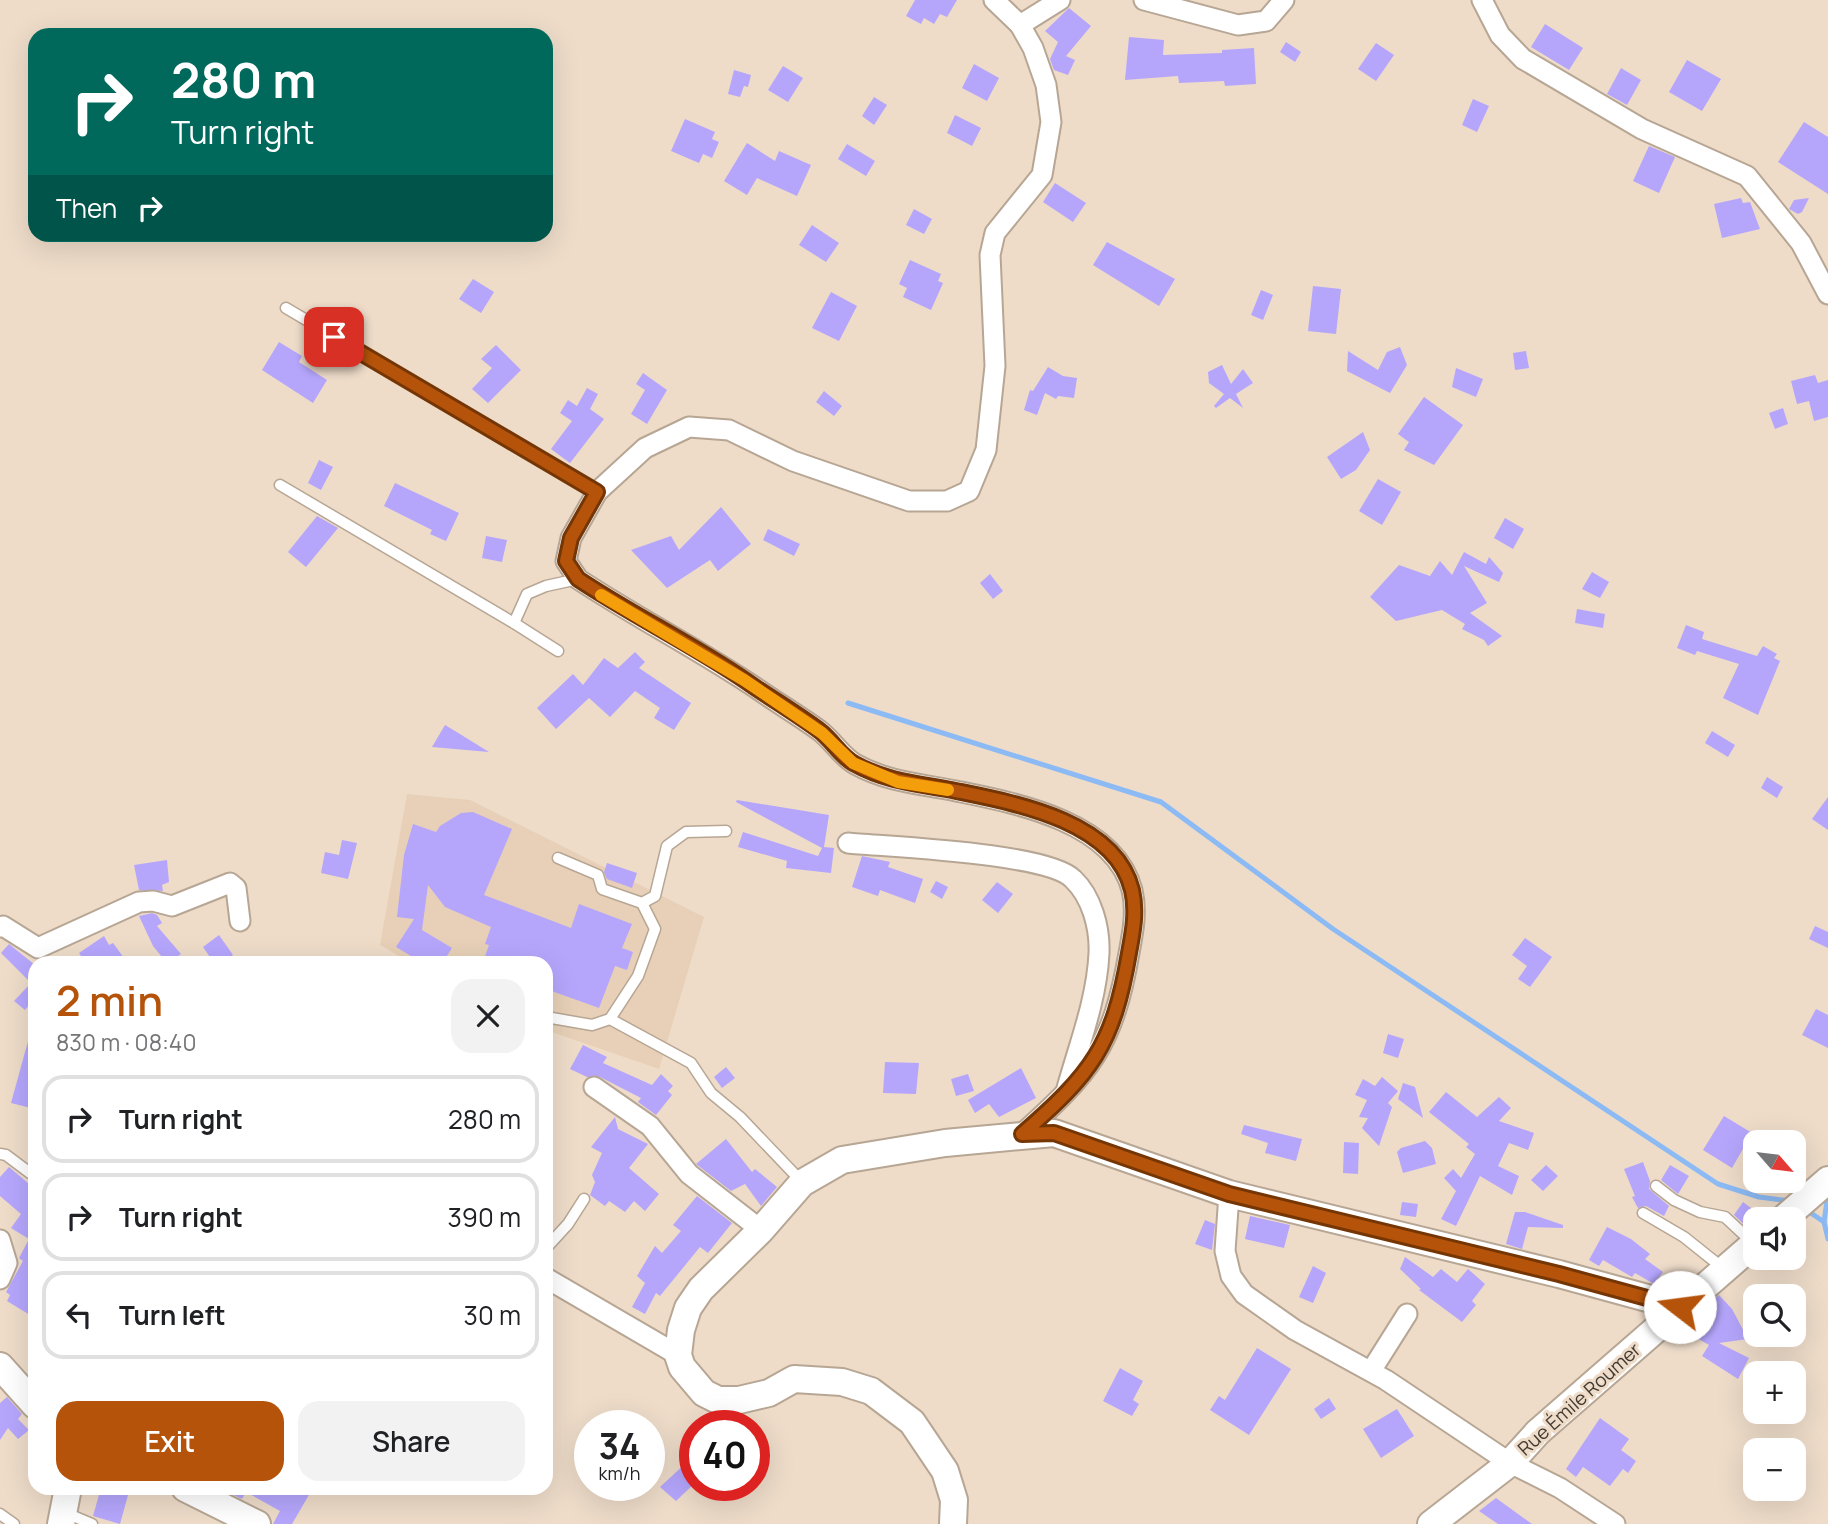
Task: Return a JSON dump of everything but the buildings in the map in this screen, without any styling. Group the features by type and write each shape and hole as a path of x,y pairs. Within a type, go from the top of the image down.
{"street":[{"path":"994,0 1020,25 1046,85 1051,122 1042,175 995,233 990,255 995,366 986,450 969,491 947,501 909,501 793,461 729,430 689,427 645,448 597,492 571,538 566,561 578,579 725,667 822,733 853,763 898,782 957,792 1055,816 1085,831 1107,849 1123,870 1132,889 1135,913 1130,951 1114,1024 1099,1054 1065,1096 1022,1134"},
{"path":"1020,25 1060,0"},
{"path":"1144,0 1238,25 1266,21 1284,0"},
{"path":"1482,0 1500,35 1523,60 1642,130 1748,176 1801,243 1828,294"},
{"path":"848,843 1024,862 1054,867 1073,878 1088,900 1097,926 1099,952 1095,984 1065,1096"},
{"path":"0,928 37,948 139,902 153,901 172,906 230,883 236,888 240,921"},
{"path":"594,1087 650,1126 689,1174 761,1230"},
{"path":"953,1524 954,1500 945,1471 912,1422 871,1391 842,1381 794,1379 769,1393 739,1400 718,1400 704,1393 682,1367 678,1355 688,1308 701,1289 761,1230 802,1183 842,1160 867,1154 1022,1134 1054,1133 1229,1194 1559,1274 1680,1307"},
{"path":"1796,1207 1828,1180"},
{"path":"1229,1194 1225,1251 1231,1276 1244,1294 1295,1331 1371,1371 1510,1463 1560,1488 1615,1524"},
{"path":"0,1240 7,1263 0,1279"},
{"name":"Rue Émile Roumer","path":"1431,1524 1510,1463 1538,1432 1743,1253"},
{"path":"553,1282 678,1355"},
{"path":"1371,1371 1408,1314"},
{"path":"0,1366 28,1397"},
{"path":"200,1495 257,1524"}],"lane":[{"path":"286,309 597,492"},
{"path":"280,485 558,651"},
{"path":"514,623 527,594 546,586 578,579"},
{"path":"642,903 655,896 667,846 686,832 726,831"},
{"path":"553,1018 592,1025 610,1019 638,976 655,929 642,903 602,889 598,875 558,858"},
{"path":"610,1019 691,1063 711,1093 740,1117 802,1183"},
{"path":"0,1154 6,1155 28,1172"},
{"path":"1656,1186 1674,1200 1700,1212 1725,1217 1743,1233"},
{"path":"553,1240 568,1224 584,1199"},
{"path":"1643,1213 1685,1237 1724,1270"},
{"path":"65,1508 92,1524"},
{"path":"0,1514 14,1524"}],"shaded area":[{"path":"407,794 470,800 704,917 659,1069 553,1032 553,956 399,956 380,945"}],"waterway":[{"path":"848,703 1161,802 1333,929 1718,1184 1759,1197 1790,1201"},
{"path":"1824,1222 1828,1193"},
{"path":"1806,1210 1824,1222 1828,1239"}],"slow traffic":[{"path":"601,595 725,667 822,733 853,763 898,782 948,790"}],"route":[{"path":"334,337 597,492 571,538 566,561 578,579 725,667 822,733 853,763 898,782 957,792 1055,816 1085,831 1107,849 1123,870 1132,889 1135,913 1114,1024 1099,1054 1065,1096 1022,1134 1054,1133 1229,1194 1559,1274 1680,1307"}]}
